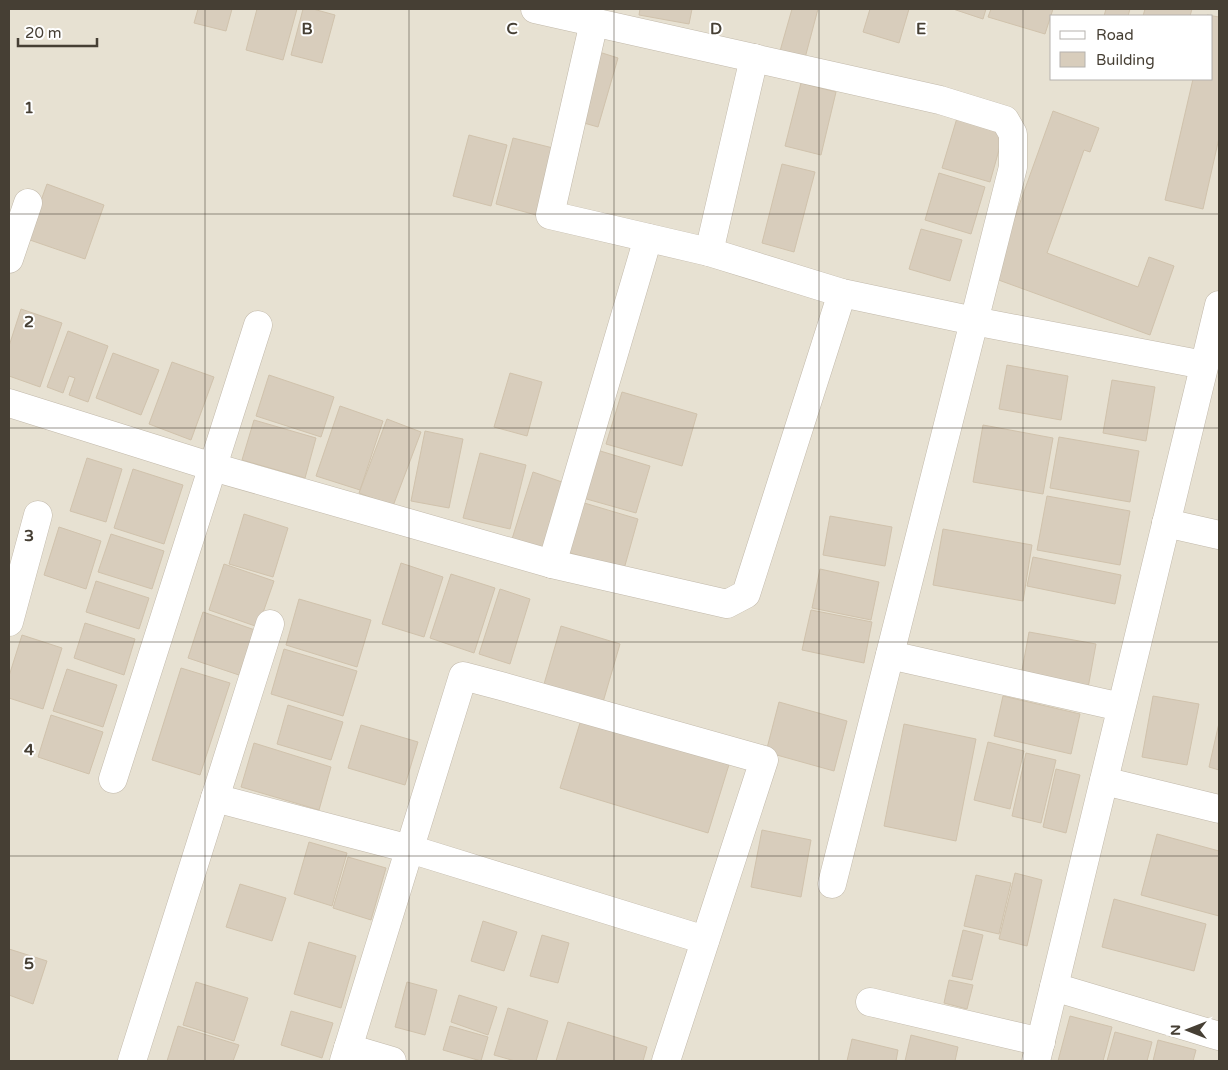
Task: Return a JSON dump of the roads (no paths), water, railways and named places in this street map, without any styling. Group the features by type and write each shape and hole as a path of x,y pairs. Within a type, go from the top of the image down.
{"street":[{"path":"535,9 940,100 1005,120 1013,134 1013,167 832,884"},
{"path":"594,22 550,215 709,252 842,293 974,321 1204,365"},
{"path":"709,252 754,58"},
{"path":"9,259 28,203"},
{"path":"552,564 648,238"},
{"path":"9,403 213,467 552,564 727,604 746,594 842,293"},
{"path":"870,1002 1039,1052 1219,305"},
{"path":"113,779 258,325"},
{"path":"9,622 38,515"},
{"path":"1166,523 1219,535"},
{"path":"132,1061 270,624"},
{"path":"890,655 1121,707"},
{"path":"392,1061 346,1055 463,676 764,760 666,1061"},
{"path":"1104,781 1219,809"},
{"path":"215,798 410,849 705,940"},
{"path":"1054,987 1219,1036"}]}
